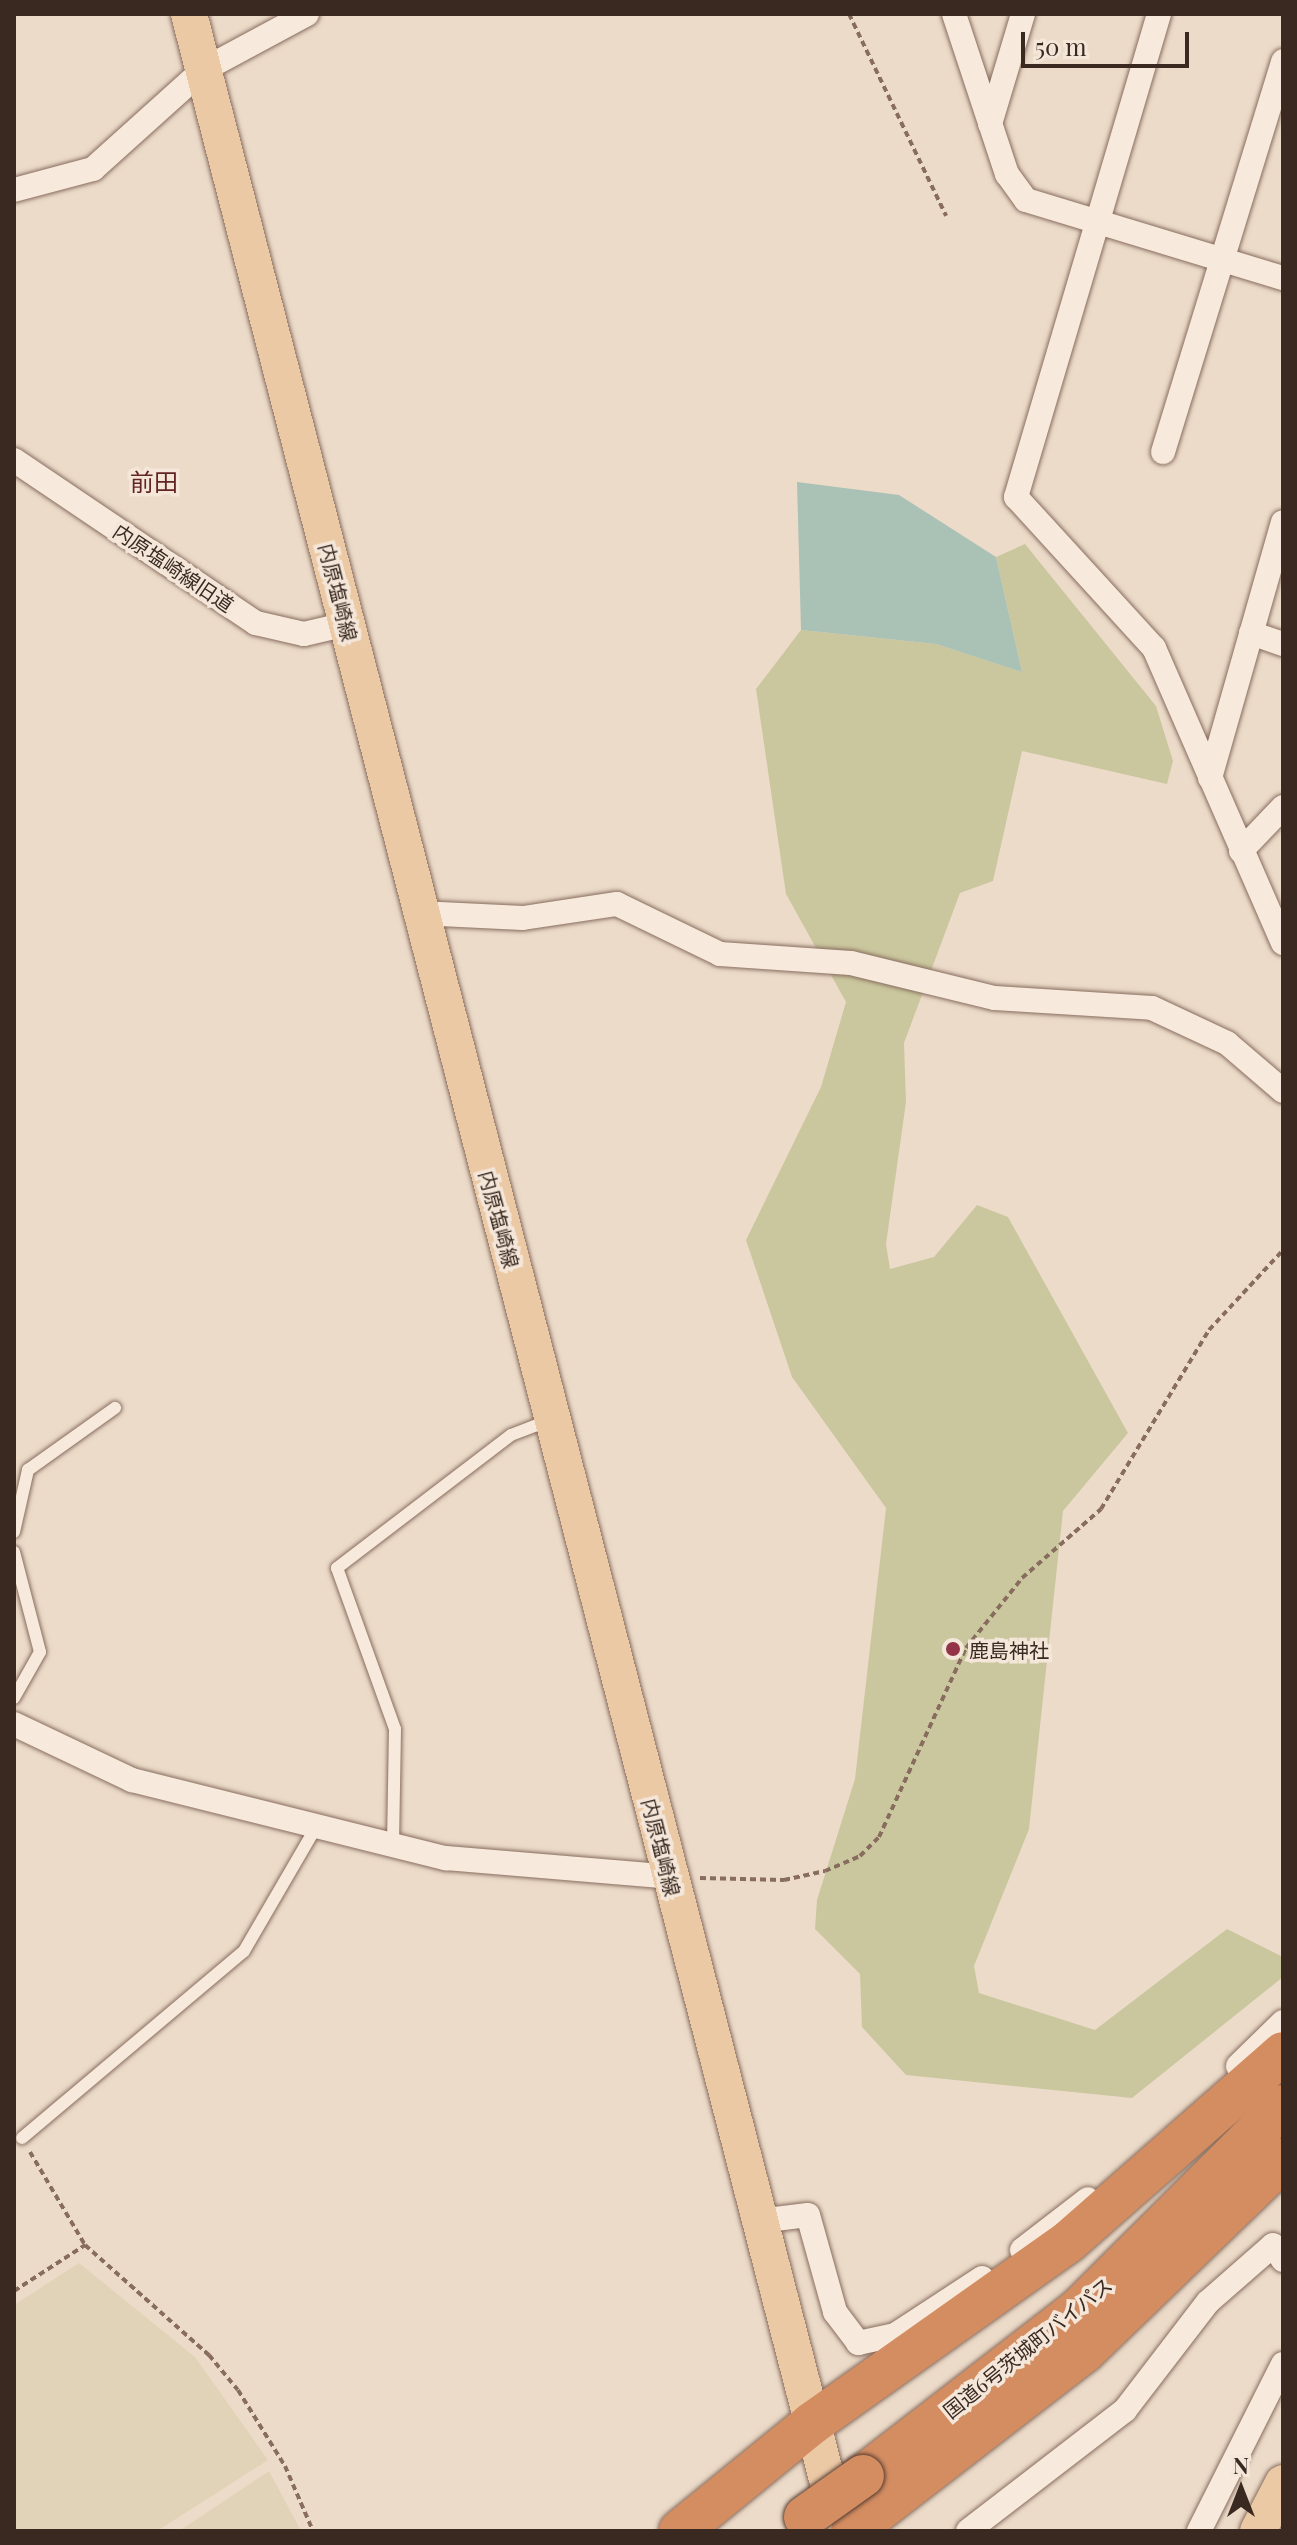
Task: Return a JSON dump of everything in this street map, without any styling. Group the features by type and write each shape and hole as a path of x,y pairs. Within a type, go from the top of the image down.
{"highway":[{"path":"680,2531 811,2424 1068,2242 1283,2053"},
{"name":"国道6号茨城町バイパス","path":"836,2517 1078,2310 1283,2106"},
{"name":"国道6号茨城町バイパス","path":"836,2517 1084,2352 1196,2252 1283,2160"}],"main road":[{"name":"内原塩崎線","path":"189,14 836,2517"},
{"path":"1196,2252 1283,2175"},
{"path":"1258,2531 1283,2483"}],"street":[{"path":"14,190 93,169 203,70 307,14"},
{"path":"954,14 1007,174 1026,200 1283,278"},
{"path":"990,124 1023,14"},
{"path":"1159,14 1016,497 1154,648 1283,943"},
{"path":"1163,452 1283,61"},
{"name":"内原塩崎線旧道","path":"14,460 256,623 304,634 347,624"},
{"path":"1210,778 1283,522"},
{"path":"1251,633 1283,644"},
{"path":"1241,851 1283,807"},
{"path":"419,913 523,918 617,904 720,954 851,963 995,998 1152,1008 1227,1043 1283,1091"},
{"path":"14,1724 132,1780 393,1844 507,1867 670,1877"},
{"path":"759,2221 808,2215 844,2331 858,2343 895,2335 1112,2180 1283,2022"},
{"path":"968,2531 1125,2410 1208,2302 1273,2245 1283,2260"},
{"path":"1199,2531 1283,2364"}],"lane":[{"path":"14,1532 28,1470 115,1408"},
{"path":"393,1844 395,1729 337,1568 511,1435 553,1420"},
{"path":"14,1552 40,1652 14,1698"},
{"path":"22,2138 244,1951 318,1824"}],"path":[{"path":"849,14 946,216"},
{"path":"670,1877 784,1880 845,1865 879,1837 966,1648 1022,1578 1101,1509 1209,1330 1283,1250"},
{"path":"22,2138 85,2245 209,2355 238,2390 285,2466 313,2531"},
{"path":"14,2291 85,2245"}],"shaded area":[{"path":"797,482 899,495 996,557 1022,672 936,644 801,630"},
{"path":"1025,544 1156,706 1173,761 1167,784 1022,751 993,881 960,893 904,1043 906,1102 886,1244 890,1269 934,1257 977,1205 1008,1217 1128,1433 1063,1511 1029,1829 974,1966 979,1993 1095,2030 1227,1929 1283,1957 1283,1977 1132,2098 906,2075 862,2027 860,1974 815,1929 817,1900 855,1779 886,1508 792,1377 746,1240 821,1087 846,1002 786,894 756,689 801,630 936,644 1022,672 996,557"},
{"path":"79,2263 195,2357 268,2460 157,2531 14,2531 14,2305"},
{"path":"269,2471 301,2531 179,2531"}],"place":[{"name":"鹿島神社","path":"953,1649"}],"district":[{"name":"前田","path":"154,482"}]}
